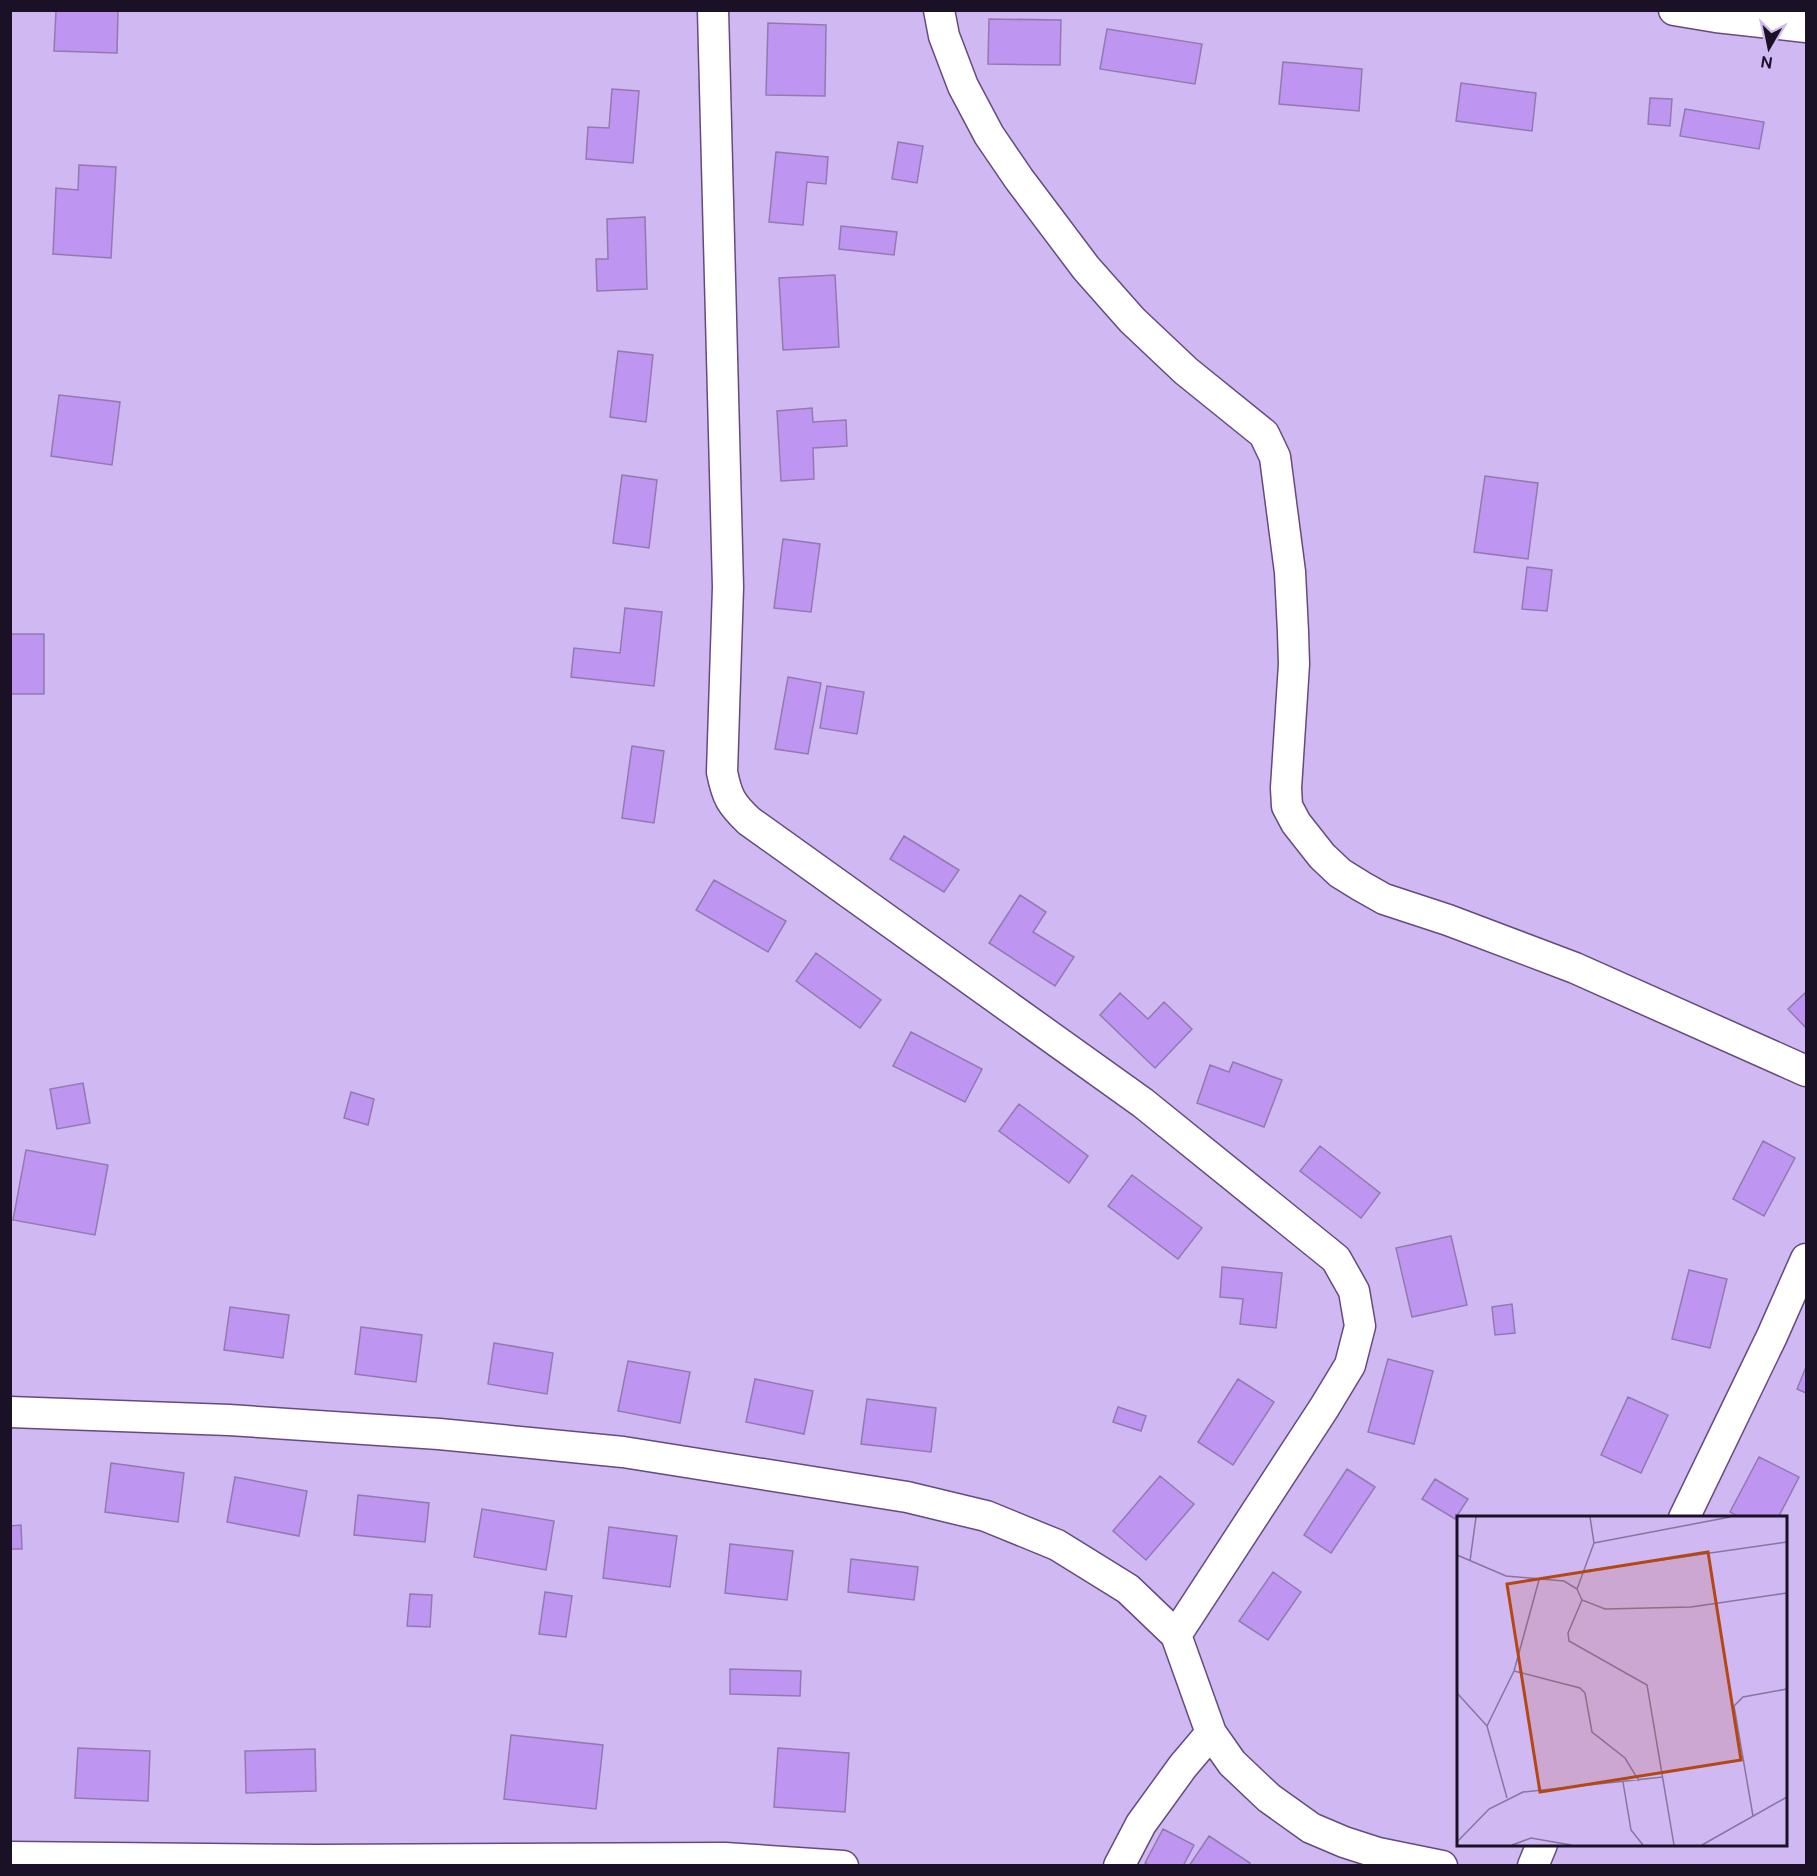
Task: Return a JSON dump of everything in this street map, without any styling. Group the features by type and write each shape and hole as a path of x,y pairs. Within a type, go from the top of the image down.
{"street":[{"path":"713,10 728,587 722,772 726,792 735,808 749,821 1143,1103 1336,1259 1354,1291 1360,1326 1350,1365 1318,1418 1176,1635"},
{"path":"939,10 944,36 963,86 989,135 1086,268 1132,320 1186,370 1264,434 1275,456 1290,572 1293,621 1294,664 1286,788 1287,806 1296,823 1322,856 1341,873 1384,899 1448,920 1575,968 1806,1071"},
{"path":"1674,10 1806,27"},
{"path":"1685,1516 1772,1336 1806,1259"},
{"path":"10,1412 229,1420 451,1435 623,1452 907,1497 986,1516 1057,1545 1128,1589 1176,1635 1211,1733 1232,1763 1269,1798 1311,1827 1344,1842 1378,1853 1442,1866"},
{"path":"1119,1866 1141,1824 1164,1790 1211,1733"},
{"path":"1533,1866 1542,1846"},
{"path":"10,1857 316,1860 725,1858 843,1866"}],"building":[{"path":"56,10 118,10 117,53 54,51"},
{"path":"989,19 1061,20 1060,65 988,64"},
{"path":"768,23 826,25 825,96 766,95"},
{"path":"1107,29 1202,44 1195,84 1100,69"},
{"path":"1283,62 1362,69 1359,111 1279,104"},
{"path":"1461,83 1536,93 1532,131 1456,121"},
{"path":"612,89 639,91 633,163 586,159 588,127 609,128"},
{"path":"1650,98 1672,99 1670,126 1648,124"},
{"path":"1685,109 1764,122 1759,149 1680,136"},
{"path":"898,142 923,146 917,183 892,179"},
{"path":"776,152 828,157 826,184 807,182 803,225 769,222"},
{"path":"79,165 116,167 111,258 53,254 56,188 78,190"},
{"path":"645,217 647,289 597,291 596,259 608,259 607,219"},
{"path":"841,226 897,232 894,255 839,249"},
{"path":"835,275 839,347 783,350 779,278"},
{"path":"618,351 653,355 646,422 610,417"},
{"path":"59,395 120,402 112,465 51,456"},
{"path":"812,408 813,422 846,420 847,446 813,448 814,479 781,481 777,411"},
{"path":"622,475 657,480 649,548 613,543"},
{"path":"1485,476 1538,483 1528,559 1474,552"},
{"path":"783,539 820,544 811,612 774,608"},
{"path":"1527,567 1552,570 1547,611 1522,609"},
{"path":"625,608 662,612 654,686 571,677 574,648 620,653"},
{"path":"10,634 44,634 44,694 10,694"},
{"path":"788,677 821,683 808,754 775,749"},
{"path":"827,686 864,692 857,734 820,728"},
{"path":"632,746 664,751 654,823 622,818"},
{"path":"904,836 959,870 944,892 890,859"},
{"path":"714,880 786,921 768,952 696,910"},
{"path":"1020,895 1046,912 1033,932 1074,957 1055,986 989,943"},
{"path":"816,953 881,1000 860,1028 796,981"},
{"path":"1806,992 1806,1028 1788,1009"},
{"path":"1120,993 1148,1019 1164,1002 1192,1029 1155,1068 1100,1015"},
{"path":"911,1032 982,1069 965,1102 893,1066"},
{"path":"1233,1062 1282,1080 1264,1127 1197,1103 1210,1065 1229,1072"},
{"path":"83,1083 90,1123 57,1129 50,1089"},
{"path":"351,1092 374,1099 368,1125 344,1118"},
{"path":"1019,1104 1088,1156 1069,1183 999,1131"},
{"path":"1763,1141 1795,1158 1764,1216 1733,1199"},
{"path":"1320,1146 1380,1193 1361,1218 1300,1171"},
{"path":"26,1150 108,1165 95,1235 13,1220"},
{"path":"1132,1175 1202,1228 1178,1259 1108,1206"},
{"path":"1451,1236 1467,1305 1412,1317 1396,1248"},
{"path":"1222,1267 1282,1273 1276,1328 1240,1324 1243,1299 1220,1297"},
{"path":"1689,1270 1727,1279 1710,1348 1672,1339"},
{"path":"1512,1304 1515,1333 1495,1335 1492,1307"},
{"path":"230,1307 289,1315 283,1358 224,1350"},
{"path":"361,1327 422,1335 416,1382 355,1374"},
{"path":"494,1343 553,1353 547,1394 488,1384"},
{"path":"1388,1359 1433,1371 1414,1444 1368,1432"},
{"path":"628,1361 690,1372 680,1423 618,1411"},
{"path":"1806,1367 1806,1393 1797,1389"},
{"path":"755,1379 813,1391 804,1434 746,1422"},
{"path":"1238,1379 1274,1402 1233,1465 1198,1442"},
{"path":"1628,1397 1668,1415 1641,1473 1601,1455"},
{"path":"867,1399 936,1408 931,1452 861,1444"},
{"path":"1118,1407 1146,1416 1141,1431 1113,1422"},
{"path":"1759,1457 1799,1477 1779,1516 1737,1516 1730,1512"},
{"path":"111,1463 184,1473 178,1522 105,1512"},
{"path":"1347,1469 1375,1487 1331,1553 1304,1535"},
{"path":"1160,1476 1194,1504 1146,1560 1113,1531"},
{"path":"235,1477 307,1491 299,1536 227,1522"},
{"path":"1435,1479 1468,1499 1455,1519 1422,1499"},
{"path":"358,1495 429,1503 425,1542 354,1535"},
{"path":"482,1509 554,1521 546,1570 474,1557"},
{"path":"21,1525 22,1549 10,1549 10,1526"},
{"path":"609,1527 677,1536 670,1587 603,1578"},
{"path":"730,1544 793,1551 787,1600 725,1593"},
{"path":"851,1559 918,1567 914,1600 848,1592"},
{"path":"1273,1572 1301,1592 1268,1640 1239,1621"},
{"path":"545,1592 572,1596 566,1637 539,1634"},
{"path":"410,1594 432,1595 430,1627 407,1626"},
{"path":"730,1669 801,1671 800,1696 730,1694"},
{"path":"511,1735 603,1745 596,1809 504,1799"},
{"path":"78,1748 150,1751 148,1801 75,1798"},
{"path":"778,1748 849,1753 845,1812 774,1807"},
{"path":"315,1749 316,1791 246,1793 245,1751"},
{"path":"1163,1829 1194,1845 1183,1866 1150,1866 1145,1863"},
{"path":"1209,1836 1250,1863 1248,1866 1189,1866"}]}
